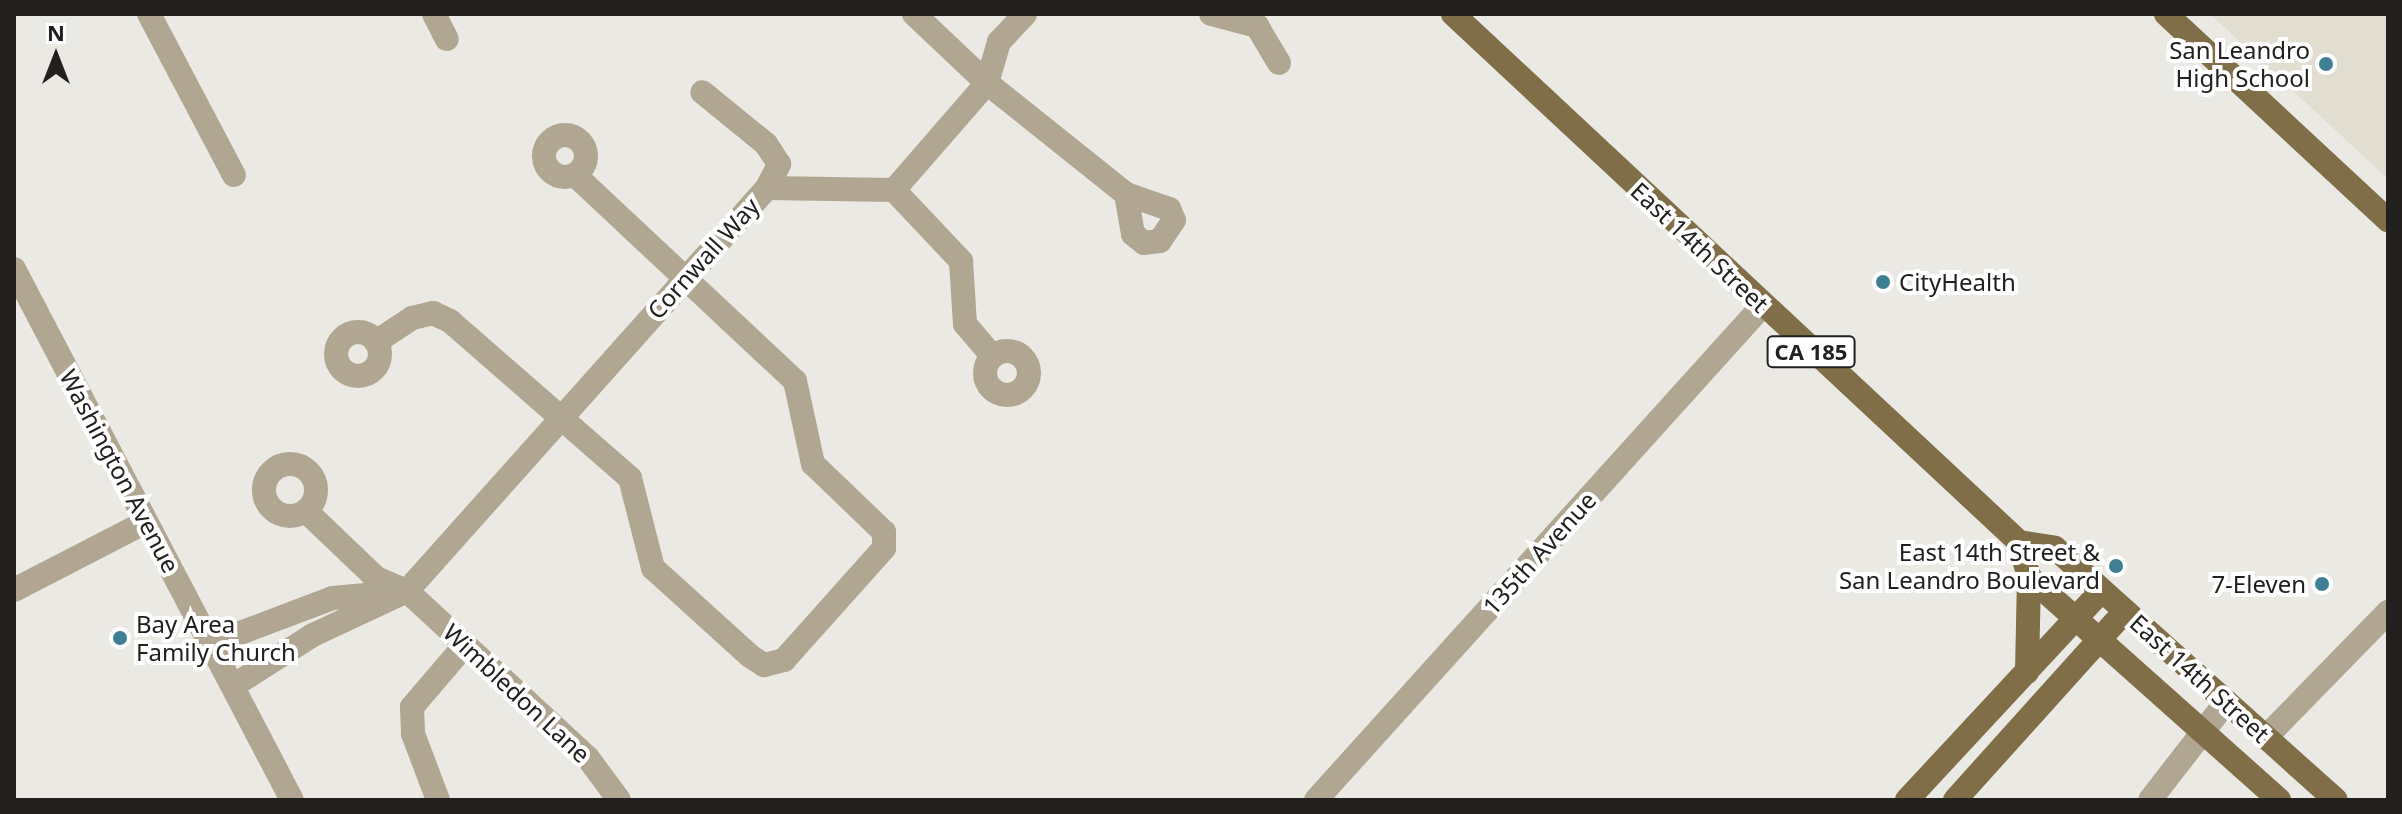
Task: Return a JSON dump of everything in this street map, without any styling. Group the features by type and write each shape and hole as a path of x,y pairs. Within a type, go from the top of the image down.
{"main road":[{"name":"East 14th Street","path":"1453,14 1762,306 2019,542 2055,548 2336,800"},
{"path":"2166,14 2388,220"},
{"path":"2019,542 2029,577 2027,672"},
{"name":"East 14th Street","path":"2029,577 2279,800"},
{"path":"1907,800 2101,591"},
{"path":"1955,800 2125,611"}],"street":[{"path":"149,14 234,175"},
{"path":"434,14 447,39"},
{"path":"914,14 987,83 1126,194"},
{"path":"992,356 965,324 961,261 894,190 987,83 999,42 1025,14"},
{"path":"1211,14 1257,26 1279,63"},
{"path":"702,92 766,144 779,164 767,188"},
{"path":"376,342 433,313 564,418 630,478 653,568 764,665 784,660 884,548 884,532 813,464 795,381 575,175"},
{"name":"Cornwall Way","path":"233,686 313,635 407,591 564,418 684,276 767,188 894,190"},
{"name":"Washington Avenue","path":"14,269 292,800"},
{"name":"135th Avenue","path":"1316,800 1762,306"},
{"name":"Wimbledon Lane","path":"306,511 376,578 407,591 588,758 619,800"},
{"path":"14,590 146,522"},
{"path":"211,644 333,598 407,591"},
{"path":"303,609 313,635"},
{"path":"2266,737 2388,612"},
{"path":"438,800 413,734 412,707 465,645"},
{"path":"2150,800 2226,702"}],"shaded area":[{"name":"San Leandro High School","path":"2210,14 2388,14 2388,179 2318,114"}],"place":[{"name":"San Leandro High School","path":"2326,64"},
{"name":"CityHealth","path":"1883,282"},
{"name":"East 14th Street & San Leandro Boulevard","path":"2116,566"},
{"name":"7-Eleven","path":"2322,584"},
{"name":"Bay Area Family Church","path":"120,638"}]}
